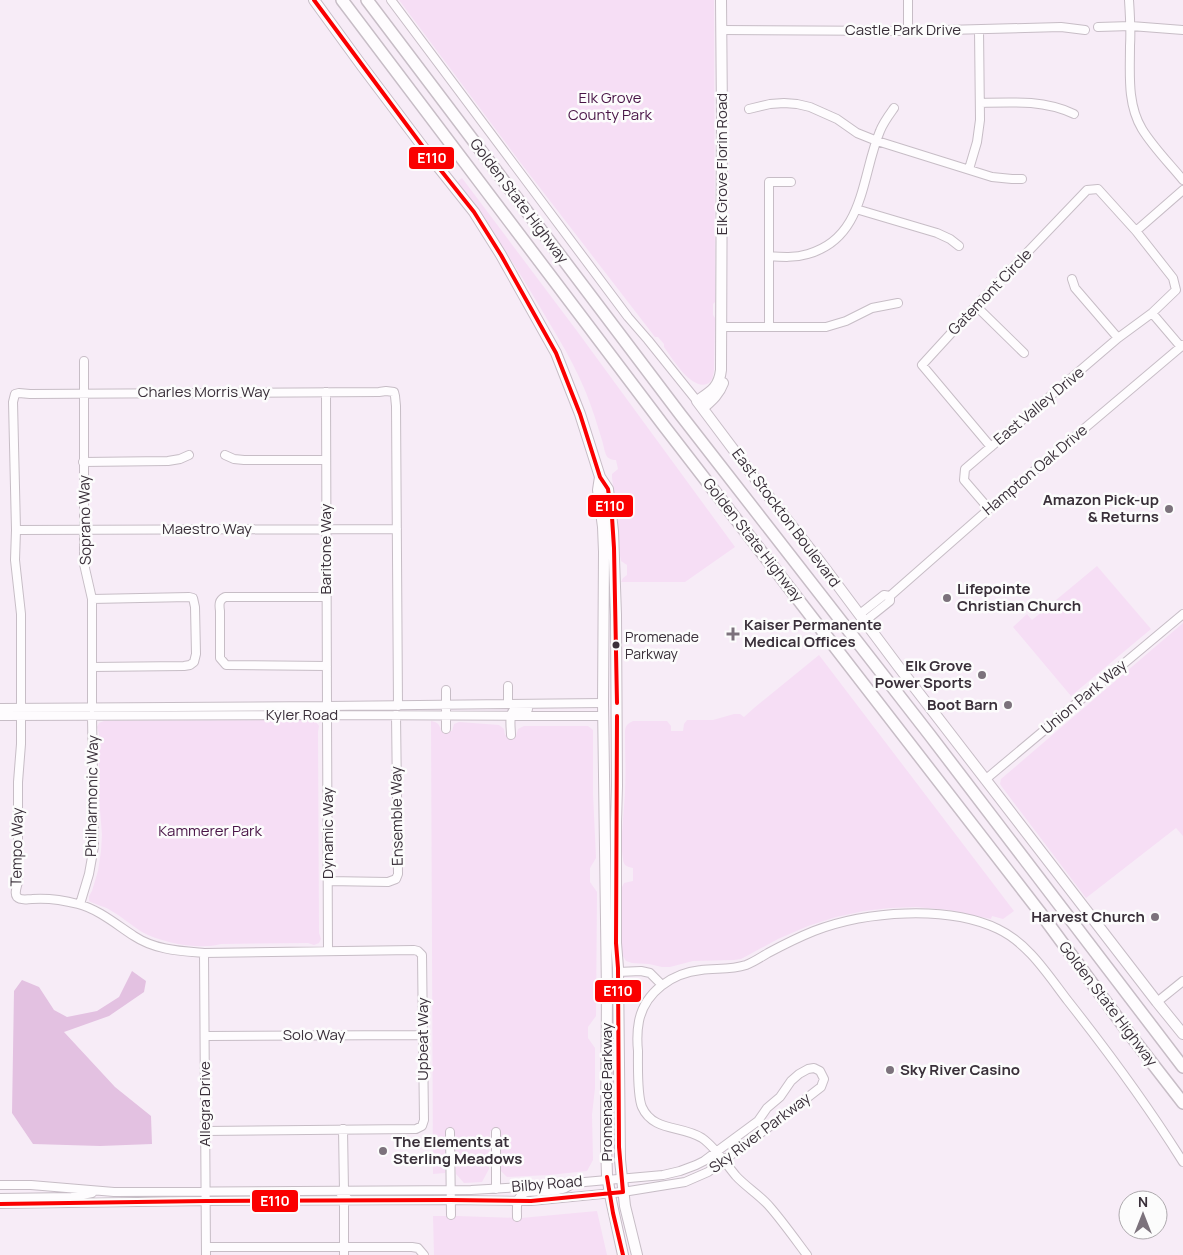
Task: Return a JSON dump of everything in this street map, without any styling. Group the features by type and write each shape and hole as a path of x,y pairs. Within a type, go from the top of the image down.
{"highway":[{"name":"Golden State Highway","path":"342,0 617,364 1033,904 1183,1103"},
{"name":"Golden State Highway","path":"367,0 668,399 929,734 1182,1066"}],"main road":[{"name":"Promenade Parkway","path":"314,0 435,163 474,212 501,255 556,353 580,414 600,477 608,488 615,569 617,786 611,876 607,993 606,1144 610,1193 623,1255"},
{"name":"Elk Grove Florin Road","path":"700,404 718,384 720,370 722,327 721,0"},
{"name":"East Stockton Boulevard","path":"700,404 898,666 1183,1034"},
{"name":"Promenade Parkway","path":"600,477 598,490 603,527 604,572 604,811 610,879 612,883 612,929 616,943 618,972 621,1179 622,1192 637,1255"},
{"path":"603,527 607,530 611,566 615,569"},
{"path":"604,572 610,578 610,599 612,611 616,615"}],"street":[{"name":"East Stockton Boulevard","path":"391,0 628,317 700,404"},
{"path":"908,0 908,31"},
{"path":"1130,0 1131,98 1138,121 1146,136 1183,180"},
{"path":"1098,28 1130,26 1183,30"},
{"name":"Castle Park Drive","path":"721,30 908,31 1061,27 1085,30"},
{"path":"969,169 980,127 979,30"},
{"path":"981,102 1039,103 1054,106 1074,114"},
{"path":"749,109 777,103 804,106 823,112 857,133 877,141 999,178 1022,179"},
{"path":"769,256 801,256 822,248 835,240 846,229 856,209 880,131 894,108"},
{"path":"769,327 769,182 791,182"},
{"name":"Gatemont Circle","path":"991,447 922,365 1087,190 1098,190 1136,231"},
{"path":"1136,231 1183,190"},
{"path":"856,209 937,233 959,246"},
{"name":"East Valley Drive","path":"989,509 964,480 965,469 1118,338 1152,313 1176,290 1173,278 1136,231"},
{"path":"1072,279 1075,288 1118,338"},
{"path":"722,327 832,326 872,308 898,303"},
{"path":"976,306 1024,353"},
{"path":"1152,313 1182,346"},
{"name":"Hampton Oak Drive","path":"862,618 884,596 890,596 989,509 1182,346"},
{"name":"Soprano Way","path":"84,361 84,564 92,599 92,712"},
{"name":"Baritone Way","path":"326,392 327,711"},
{"name":"Charles Morris Way","path":"21,712 21,614 15,560 13,398 15,394 19,393 394,392 396,406 397,529 396,706"},
{"path":"84,462 168,461 180,459 189,454"},
{"path":"225,455 234,459 244,460 326,460"},
{"name":"Maestro Way","path":"16,530 397,529"},
{"path":"326,598 225,597 221,599 219,606 220,658 226,665 327,666"},
{"path":"92,599 193,598 195,602 196,654 194,662 184,666 92,667"},
{"name":"Union Park Way","path":"986,779 1183,614"},
{"path":"508,686 508,704"},
{"path":"446,690 446,729"},
{"path":"511,735 511,716 512,712 516,709 553,708 570,703"},
{"name":"Kyler Road","path":"0,708 59,716 87,711 261,715 280,711 321,711 325,709 327,711 396,706 603,703"},
{"name":"Kyler Road","path":"0,716 21,712 146,711 163,707 327,711 396,715 604,716"},
{"name":"Dynamic Way","path":"327,711 328,951"},
{"name":"Tempo Way","path":"21,712 18,782 18,882 16,890 18,898 22,900 52,900 80,904 119,925 135,937 152,944 170,950 204,953"},
{"name":"Philharmonic Way","path":"80,904 89,874 94,846 92,712"},
{"name":"Ensemble Way","path":"328,881 388,882 396,879 398,874 396,715"},
{"path":"807,1255 770,1206 740,1180 708,1143 697,1135 684,1130 666,1128 655,1123 644,1112 640,1102 638,1022 642,1010 652,993 679,975 691,971 742,966 781,946 835,924 896,914 936,914 958,917 991,926 1016,940 1035,959 1125,1075 1183,1162"},
{"name":"Upbeat Way","path":"204,953 414,950 420,952 423,958 424,1120 422,1126 416,1129 205,1131"},
{"name":"Allegra Drive","path":"204,953 206,1251"},
{"path":"618,972 641,971 650,973 662,985"},
{"path":"1157,1002 1183,980"},
{"name":"Solo Way","path":"205,1036 423,1035"},
{"name":"Sky River Parkway","path":"621,1179 663,1175 680,1171 704,1161 758,1121 767,1108 783,1094 791,1080 799,1074 811,1068 817,1069 822,1073 824,1082 821,1087 701,1176 685,1182 622,1192"},
{"path":"284,1201 300,1196 336,1196 344,1191 343,1129"},
{"path":"450,1132 450,1215"},
{"path":"496,1134 496,1189"},
{"name":"Bilby Road","path":"0,1198 76,1197 114,1192 496,1189 621,1179"},
{"path":"517,1218 519,1197 524,1192 561,1189 568,1187 573,1182"},
{"name":"Bilby Road","path":"0,1185 31,1185 114,1192"},
{"path":"344,1251 344,1201 351,1196 392,1195 408,1191"},
{"name":"Bilby Road","path":"0,1204 206,1201 518,1201 550,1200 622,1192"},
{"path":"206,1251 344,1251 415,1247 421,1250 424,1255"}],"green space":[{"name":"Elk Grove County Park","path":"399,0 714,0 715,302 713,304 713,315 715,318 714,370 709,383 701,385 688,378 682,372 664,347 664,344 658,337 655,337 520,162"},
{"path":"462,178 735,547 685,582 621,582 627,575 627,565 621,561 620,556 617,512 612,478 612,474 618,469 616,460 610,459 606,455 589,400 569,356 537,301 481,215 457,182"},
{"path":"1097,566 1151,629 1071,696 1013,627 1027,614 1032,620"},
{"path":"1183,623 1183,836 1176,828 1086,898 1002,787 1000,784 1001,779"},
{"path":"819,655 1014,911 1003,919 992,916 991,919 949,910 916,907 864,911 808,926 778,939 741,959 693,961 670,967 626,961 621,951 622,887 624,883 633,881 633,868 625,864 622,852 626,726 633,721 667,721 671,726 671,731 683,731 687,720 713,720 734,714 740,714 744,717"},
{"name":"Kammerer Park","path":"311,720 319,726 319,933 321,939 319,943 314,945 308,943 192,946 170,942 142,932 108,909 89,901 98,871 102,835 99,797 99,733 97,727 99,723 104,721"},
{"path":"431,721 438,724 441,731 452,731 454,724 459,722 499,725 504,729 505,735 516,736 518,729 524,726 588,726 593,730 596,858 590,868 590,882 597,892 596,1016 588,1027 588,1038 595,1048 595,1088 592,1115 593,1160 587,1171 507,1177 500,1170 501,1132 490,1131 489,1169 482,1182 464,1183 456,1174 455,1131 446,1131 445,1173 433,1174"},
{"path":"597,1211 607,1255 434,1255 433,1216 521,1218"}],"shaded area":[{"path":"132,971 146,981 144,992 109,1016 64,1032 115,1087 151,1116 152,1144 100,1146 33,1144 12,1113 14,991 22,980 39,987 54,1010 67,1017 97,1011 119,997"}],"transit line":[{"name":"E110","path":"314,0 435,163 474,212 501,255 556,353 580,414 600,477 608,489 614,548 617,703"},
{"name":"E110","path":"0,1204 206,1201 531,1201 623,1192 619,1147 618,968 616,943 617,716"},
{"name":"E110","path":"607,1177 623,1255"}],"place":[{"name":"Amazon Pick-up & Returns","path":"1169,509"},
{"name":"Lifepointe Christian Church","path":"947,598"},
{"name":"Kaiser Permanente Medical Offices","path":"733,634"},
{"name":"Promenade Parkway","path":"616,645"},
{"name":"Elk Grove Power Sports","path":"982,675"},
{"name":"Boot Barn","path":"1008,705"},
{"name":"Harvest Church","path":"1155,917"},
{"name":"Sky River Casino","path":"890,1070"},
{"name":"The Elements at Sterling Meadows","path":"383,1151"}]}
